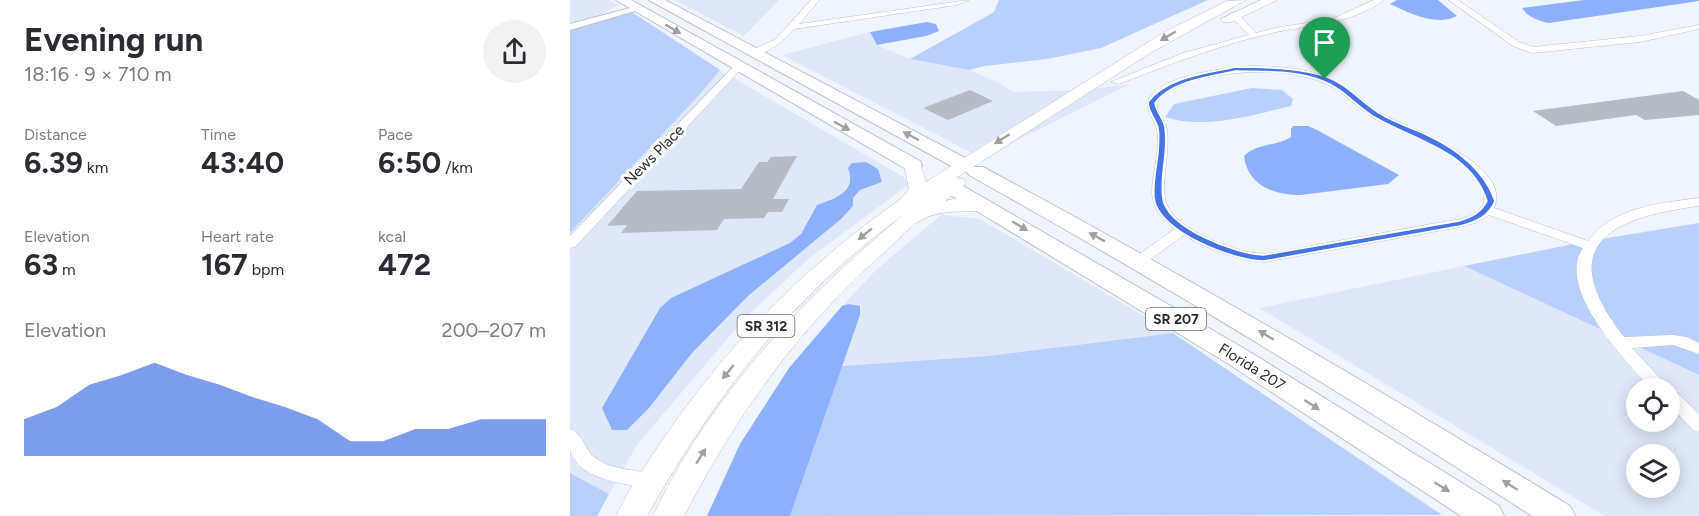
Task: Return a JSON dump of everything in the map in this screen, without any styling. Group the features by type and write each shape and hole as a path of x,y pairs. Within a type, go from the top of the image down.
{"highway":[{"path":"628,3 644,5 658,2"},
{"name":"SR 207","path":"658,2 969,167 1139,261 1317,366 1559,516"},
{"path":"628,3 661,8 670,13 681,14"},
{"name":"SR 207","path":"628,3 913,165"},
{"name":"Florida 207","path":"945,183 1179,321 1488,516"}],"main road":[{"name":"SR 312","path":"969,167 1116,82 1226,12 1240,0"},
{"name":"SR 312","path":"630,516 688,424 723,379 791,299 859,239 914,206 1128,59 1226,12 1270,0"},
{"name":"SR 207","path":"913,165 945,183"},
{"path":"913,165 918,189 914,206 983,205"},
{"name":"SR 312","path":"668,516 685,483 718,430 803,316 914,206"},
{"path":"651,481 664,491 654,516"}],"street":[{"path":"753,52 779,41 817,0"},
{"path":"792,27 957,3 964,0"},
{"path":"1116,82 1169,61 1221,45 1334,21 1380,0"},
{"path":"1453,0 1516,44 1532,50 1640,39 1699,27"},
{"path":"570,27 599,19 628,3"},
{"path":"599,19 628,3"},
{"path":"1226,12 1255,36"},
{"path":"1188,45 1202,47 1221,45"},
{"name":"News Place","path":"570,244 738,67"},
{"path":"1236,69 1292,71 1314,75 1336,84 1369,111 1437,142 1470,166 1490,194 1491,201 1487,210 1472,220 1460,223 1264,258 1252,258 1228,252 1184,229 1165,214 1159,199 1162,128 1152,102 1158,94 1180,82 1236,69"},
{"path":"1652,378 1599,318 1586,286 1584,272 1588,245 1606,229 1632,215 1699,202"},
{"path":"1487,210 1588,245"},
{"path":"1139,261 1184,229"},
{"path":"1619,343 1673,340 1682,341 1699,349"},
{"path":"1680,406 1699,425"},
{"path":"570,436 587,462 605,472 651,481"}],"shaded area":[{"path":"570,0 608,0 618,5 595,18 570,26"},
{"path":"675,0 779,0 744,36"},
{"path":"999,0 1208,0 1101,48 1047,59 969,70 910,59 994,12"},
{"path":"632,12 720,70 570,233 570,29"},
{"path":"870,32 877,45 910,59 969,70 1013,92 1076,90 1128,85 982,158 782,55"},
{"path":"720,70 912,182 807,260 745,318 637,445 609,494 570,473 570,233","holes":["852,177 882,182 860,190 853,198 853,206 841,219 748,296 692,353 649,408 627,430 612,430 801,234 817,205 843,193"]},
{"path":"1252,88 1282,90 1293,99 1291,106 1212,122 1180,121 1165,117 1174,104"},
{"path":"941,215 980,219 1173,333 987,356 842,366 860,315 842,306 876,270"},
{"path":"1699,223 1699,375 1464,266 1583,242"},
{"path":"1464,266 1699,375 1699,516 1605,516 1259,308"},
{"path":"1173,333 1442,515 790,516 842,366 987,356"},
{"path":"570,473 609,494 597,516 570,516"}],"water":[{"path":"1397,0 1438,0 1457,16 1441,20 1423,18 1390,4"},
{"path":"1584,0 1699,1 1549,23 1530,16 1522,8"},
{"path":"927,22 936,24 939,31 926,36 877,45 870,32"},
{"path":"1293,126 1308,126 1317,130 1399,175 1388,184 1301,195 1272,191 1257,182 1251,175 1244,156 1255,149 1291,137"},
{"path":"866,162 878,169 882,182 860,190 853,198 853,206 841,219 748,296 692,353 649,408 627,430 612,430 602,408 660,308 671,298 790,243 801,234 817,205 837,197 847,188 850,176 848,168 852,163"},
{"path":"849,304 860,306 860,315 790,516 707,516 740,444 789,368 842,306"}],"building":[{"path":"970,90 993,101 948,120 923,108"},
{"path":"1683,91 1699,100 1699,115 1645,120 1636,115 1556,126 1533,111"},
{"path":"797,156 773,199 789,199 782,212 768,212 764,218 724,219 717,230 621,233 627,225 607,226 637,191 741,189 759,162 767,162 771,157"}],"route":[{"path":"1236,69 1292,71 1325,79 1344,88 1379,117 1429,138 1458,156 1486,185 1491,201 1487,210 1472,220 1460,223 1264,258 1239,256 1228,252 1184,229 1165,214 1159,199 1162,128 1152,107 1152,102 1158,94 1190,79 1236,69"}]}
